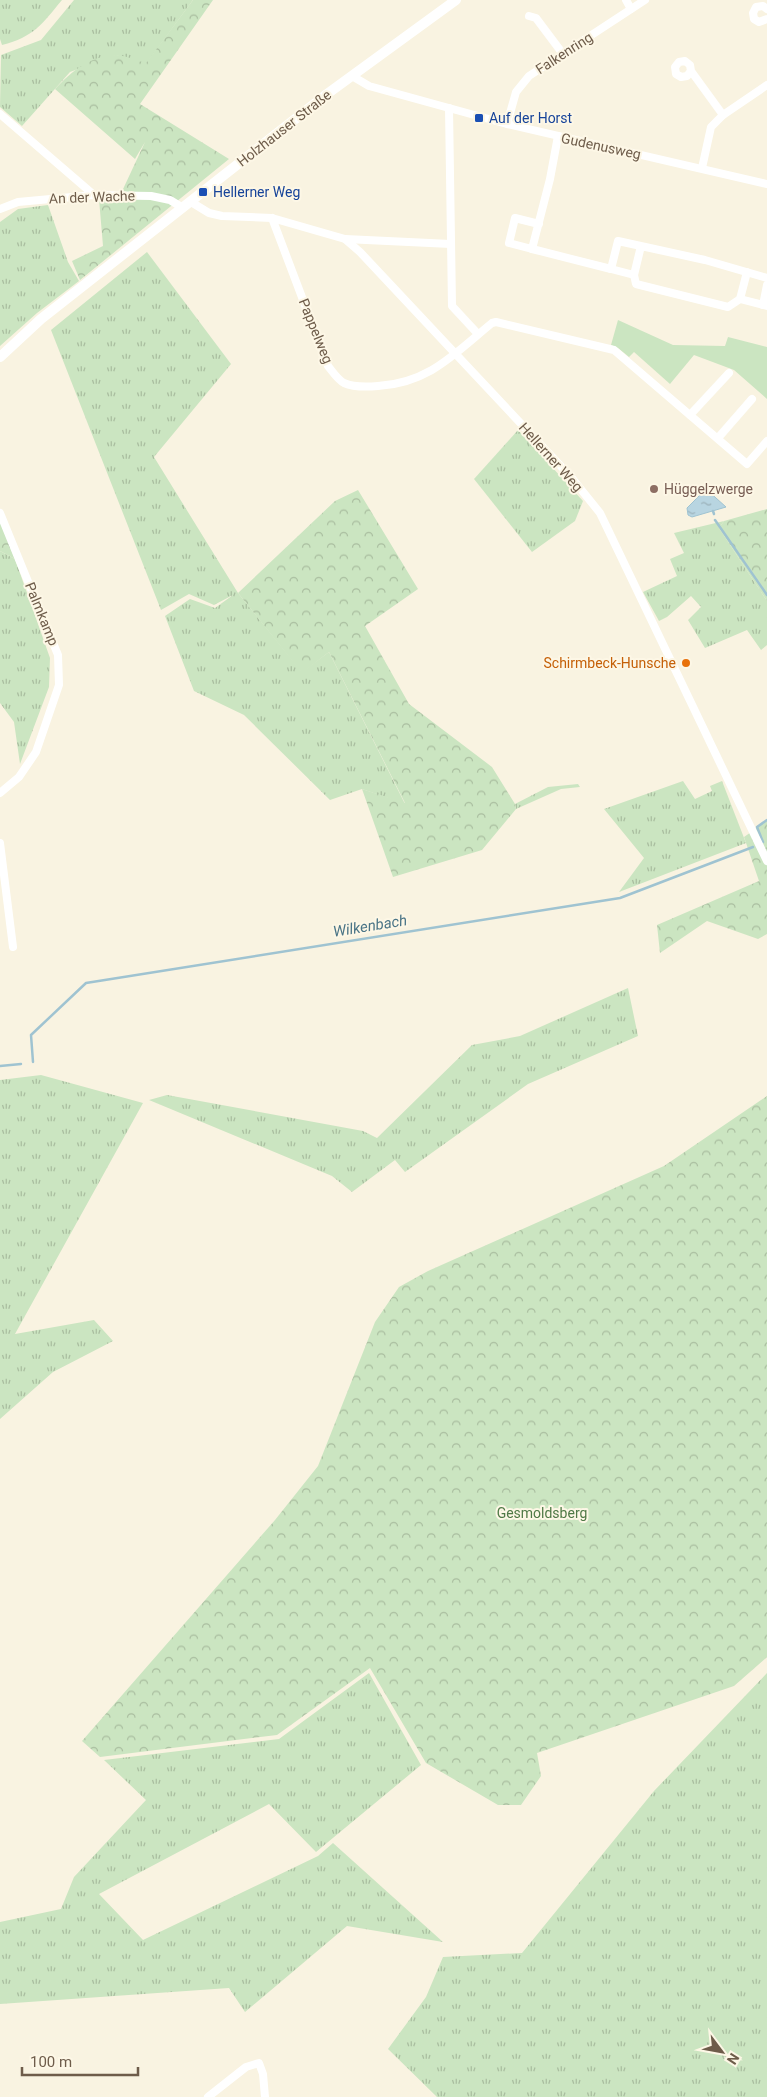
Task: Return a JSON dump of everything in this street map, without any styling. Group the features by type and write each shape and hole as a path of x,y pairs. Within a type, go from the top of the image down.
{"street":[{"path":"626,0 632,9"},
{"name":"Falkenring","path":"507,124 516,92 529,76 645,0"},
{"name":"Holzhauser Straße","path":"0,357 41,319 451,1"},
{"path":"767,9 763,6 756,7 753,13 754,19 759,22 767,19"},
{"path":"529,16 536,18 563,54"},
{"path":"690,71 723,115"},
{"name":"Gudenusweg","path":"352,76 369,86 507,124 767,184"},
{"path":"702,168 711,127 723,115 767,85"},
{"path":"449,108 452,306 478,334"},
{"path":"0,114 94,195"},
{"path":"532,249 550,179 558,136"},
{"name":"An der Wache","path":"0,209 18,202 94,195 151,196 187,205"},
{"name":"Hellerner Weg","path":"187,205 222,216 272,218 345,239 360,252 571,477 600,513 767,861"},
{"name":"Pappelweg","path":"272,218 328,366 343,382 365,387 394,385 415,380 436,369 492,322 496,322 614,350 747,464 767,441"},
{"path":"538,224 515,218 509,243 634,275"},
{"path":"345,239 450,244"},
{"path":"611,269 618,241 705,260 767,278"},
{"path":"641,246 634,275 636,284 728,306 740,299 765,305 767,285"},
{"path":"740,299 746,272"},
{"path":"690,415 728,372"},
{"path":"718,438 752,399"},
{"name":"Palmkamp","path":"0,513 58,655 59,685 36,752 19,777 0,793"},
{"path":"0,843 13,947"},
{"path":"208,2097 246,2066 259,2063 263,2074 265,2097"}],"green space":[{"path":"0,0 62,0 43,23 30,34 2,45 0,39"},
{"path":"74,0 193,0 146,64 116,55 70,72 22,126 0,107 1,55 41,40"},
{"path":"193,0 213,0 140,104 229,159 80,280 72,261 103,246 99,199 117,202 145,142 135,159 55,89 68,76 90,61 98,58 120,55 146,63"},
{"path":"48,205 68,262 79,281 37,313 0,346 0,222 18,209"},
{"path":"147,252 231,364 154,457 238,593 302,672 329,652 405,804 362,789 330,800 244,715 194,691 165,616 190,599 215,608 233,595 214,605 189,594 161,610 51,330"},
{"path":"618,320 673,345 725,346 728,337 767,347 767,399 734,370 694,355 670,384 634,352 629,357 611,345"},
{"path":"518,430 583,501 575,521 532,552 474,479"},
{"path":"358,490 418,589 365,626 409,704 492,767 515,804 516,809 482,850 393,877 362,789 405,803 329,652 302,673 238,593 335,501"},
{"path":"767,509 767,601 719,528 724,521"},
{"path":"0,521 15,559 0,551"},
{"path":"724,521 719,528 767,601 767,645 761,650 747,630 705,648 688,620 701,607 691,596 667,617 659,621 643,592 677,576 670,559 684,553 674,533"},
{"path":"0,551 15,559 50,658 49,687 20,764 14,722 0,703"},
{"path":"683,781 695,799 712,791 710,786 722,781 746,843 619,892 644,858 604,809"},
{"path":"578,784 580,787 561,789 516,809 515,804 548,787"},
{"path":"767,821 767,934 758,939 707,921 660,953 657,925 759,881 744,837"},
{"path":"628,988 638,1036 528,1084 405,1172 395,1160 352,1192 332,1176 149,1100 167,1095 363,1131 377,1138 472,1045 520,1036"},
{"path":"41,1075 143,1103 15,1334 94,1320 113,1341 53,1372 0,1419 0,1080"},
{"name":"Gesmoldsberg","path":"767,1096 767,1657 734,1686 537,1753 541,1776 521,1805 498,1805 426,1763 370,1668 277,1735 100,1757 82,1741 275,1520 318,1466 375,1322 399,1287 428,1271 664,1166"},
{"path":"369,1673 421,1765 316,1852 269,1804 99,1894 143,1940 318,1856 333,1843 443,1942 347,1926 245,2012 229,1988 0,2004 0,1922 61,1909 74,1877 146,1800 104,1760 279,1739"},
{"path":"767,1673 767,2097 437,2097 388,2049 426,1997 443,1957 522,1953 654,1791"}],"water":[{"path":"706,489 726,507 692,517 688,515 687,508"}],"waterway":[{"path":"715,520 767,595"},
{"name":"Wilkenbach","path":"763,842 757,827 767,820"},
{"name":"Wilkenbach","path":"33,1062 31,1035 86,983 620,898 753,847"},
{"name":"Wilkenbach","path":"0,1066 21,1064"}],"place":[{"name":"Auf der Horst","path":"479,118"},
{"name":"Hellerner Weg","path":"203,192"},
{"name":"Hüggelzwerge","path":"654,489"},
{"name":"Schirmbeck-Hunsche","path":"686,663"}]}
